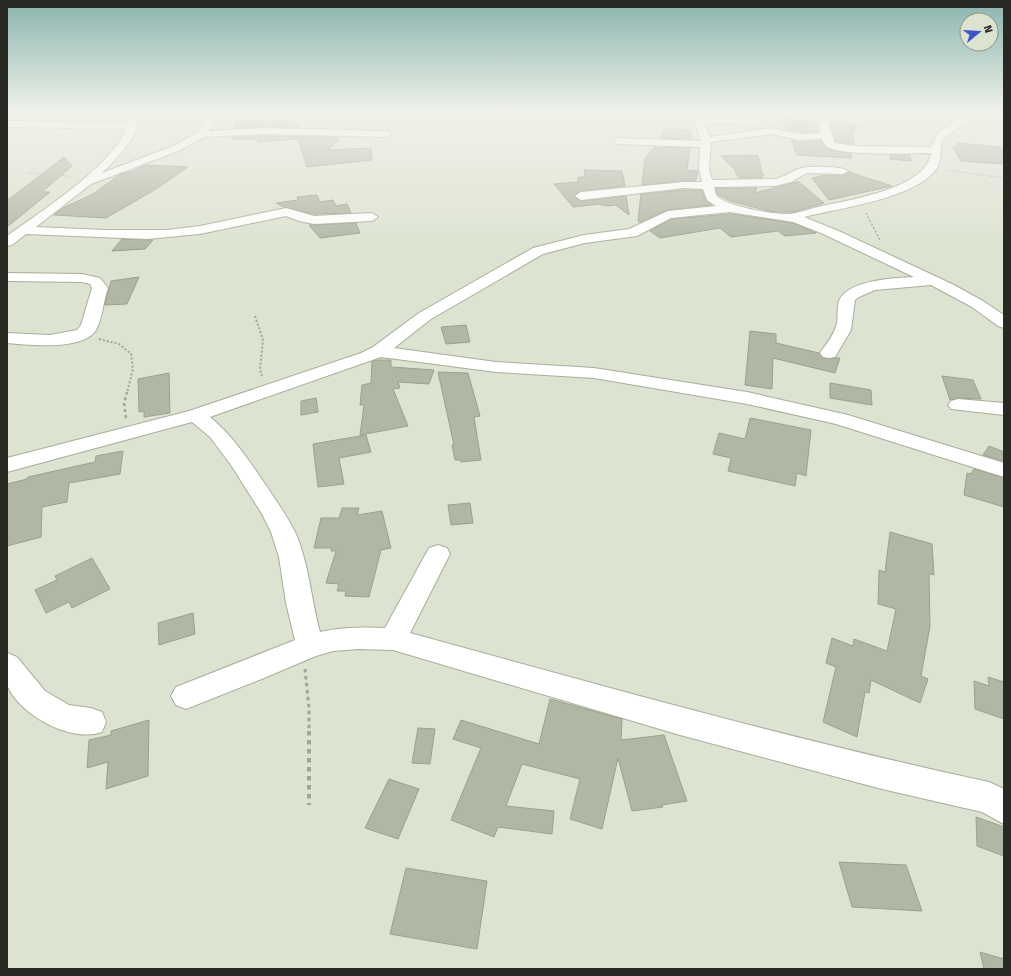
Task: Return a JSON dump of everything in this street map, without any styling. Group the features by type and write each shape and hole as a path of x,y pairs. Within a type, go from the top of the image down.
{"street":[{"path":"8,240 87,182 110,159"},
{"path":"87,182 150,159"},
{"path":"705,159 704,170 711,197 714,200 732,208"},
{"path":"791,217 859,202 906,187 926,174 935,163 936,159"},
{"path":"581,196 684,185 771,183 791,179 801,171 806,170 843,172"},
{"path":"7,465 196,415 340,367 379,351 425,316 538,251 584,239 632,232 668,215 732,208 791,217 821,228 933,280 986,309 1004,323"},
{"path":"23,230 80,233 166,234 213,227 286,212 294,213 304,219 325,220 372,217"},
{"path":"7,277 82,278 95,281 100,288 88,330 82,334 73,338 7,338"},
{"path":"829,353 842,335 847,305 852,295 863,288 933,280"},
{"path":"379,351 496,367 594,373 747,398 841,419 1004,470"},
{"path":"958,404 1004,409"},
{"path":"196,415 218,433 239,461 273,513 291,557 307,648"},
{"path":"393,639 438,554"},
{"path":"186,696 307,648 333,640 360,638 393,639 680,721 882,774 989,798 1004,808"},
{"path":"7,665 35,700 63,717 91,722"}],"path":[{"path":"931,168 1004,178"},
{"path":"28,174 60,174 87,182"},
{"path":"859,202 874,226 880,240 898,265"},
{"path":"255,316 262,334 264,348 259,367 261,375 271,390"},
{"path":"73,338 100,339 119,344 131,354 133,369 124,403 126,424 119,435"},
{"path":"307,648 309,708 309,805"}],"building":[{"path":"62,159 65,159 72,166 42,192 50,192 7,227 7,201"},
{"path":"304,159 372,159 372,160 307,167"},
{"path":"645,159 689,159 687,170 698,171 696,180 642,185"},
{"path":"724,159 759,159 762,174 764,174 762,178 739,178 735,172 737,172"},
{"path":"890,159 911,159 911,161"},
{"path":"960,159 1004,159 1004,164 961,161"},
{"path":"145,165 188,167 156,189 106,218 54,215 63,208 95,193 120,174 134,171"},
{"path":"584,170 622,171 625,186 581,191 574,195 574,197 581,201 626,196 629,215 616,205 607,206 599,204 573,207 554,184 578,182 578,177 585,177"},
{"path":"849,172 892,186 829,200 812,178 825,175 843,176"},
{"path":"799,182 824,203 793,212 773,212 730,201 717,194 716,188 757,188 755,193"},
{"path":"702,190 706,201 712,205 668,210 640,222 638,221 641,194"},
{"path":"317,195 320,202 333,200 336,206 347,204 351,213 314,214 284,207 276,203 298,200 297,197"},
{"path":"730,214 793,223 816,233 785,236 778,231 731,237 720,228 660,238 650,231 671,219"},
{"path":"356,223 360,233 320,238 309,225"},
{"path":"122,239 153,240 145,249 112,251"},
{"path":"139,277 127,304 105,305 111,281"},
{"path":"466,325 470,342 446,344 441,327"},
{"path":"750,331 776,334 776,343 819,353 823,358 840,358 835,373 773,358 772,389 745,385"},
{"path":"377,360 391,360 391,367 434,370 429,384 398,382 400,388 393,389 408,426 360,435 364,405 360,405 362,385 371,383 372,362"},
{"path":"438,372 468,373 480,416 474,417 481,460 461,462 461,460 455,460 452,445 454,445"},
{"path":"169,373 170,413 144,417 144,411 139,412 138,379"},
{"path":"942,376 973,380 981,399 958,398 950,400"},
{"path":"830,383 871,390 872,405 830,398"},
{"path":"316,398 318,412 301,415 301,401"},
{"path":"750,418 811,430 806,476 797,473 795,486 728,471 731,458 713,454 719,433 745,439"},
{"path":"366,435 371,452 339,458 344,484 318,487 313,444"},
{"path":"989,446 1004,452 1004,461 983,455"},
{"path":"123,451 120,474 69,483 67,502 42,507 41,537 7,546 7,484 27,479 28,477 95,462 96,456"},
{"path":"974,469 1004,478 1004,507 964,495 967,473 971,474"},
{"path":"470,503 473,523 451,525 448,505"},
{"path":"342,508 359,508 357,515 382,511 391,548 381,550 369,597 345,596 346,591 337,591 339,584 326,583 336,551 331,551 331,548 314,548 321,518 339,518"},
{"path":"890,532 932,544 934,575 929,574 930,626 921,676 928,679 920,703 871,680 869,693 865,692 857,737 823,722 836,667 826,663 832,638 853,646 854,639 887,651 896,609 878,604 879,570 885,572"},
{"path":"92,558 110,589 72,608 69,602 46,613 35,590 57,580 55,576"},
{"path":"193,613 195,634 159,645 158,623"},
{"path":"988,677 1004,682 1004,719 975,709 974,681 989,686"},
{"path":"550,699 622,719 621,740 664,735 687,801 662,805 663,807 632,811 618,758 602,829 570,819 580,779 522,764 506,806 554,811 552,834 498,827 494,837 451,820 481,748 453,739 461,720 539,744"},
{"path":"149,720 148,776 106,789 108,762 87,768 89,740 111,735 111,731"},
{"path":"418,728 435,729 430,764 412,763"},
{"path":"389,779 419,789 398,839 365,828"},
{"path":"976,817 1004,827 1004,856 977,846"},
{"path":"839,862 906,865 922,911 852,907"},
{"path":"406,868 487,881 477,949 390,934"},
{"path":"980,952 1004,959 1004,969 984,969"}]}
